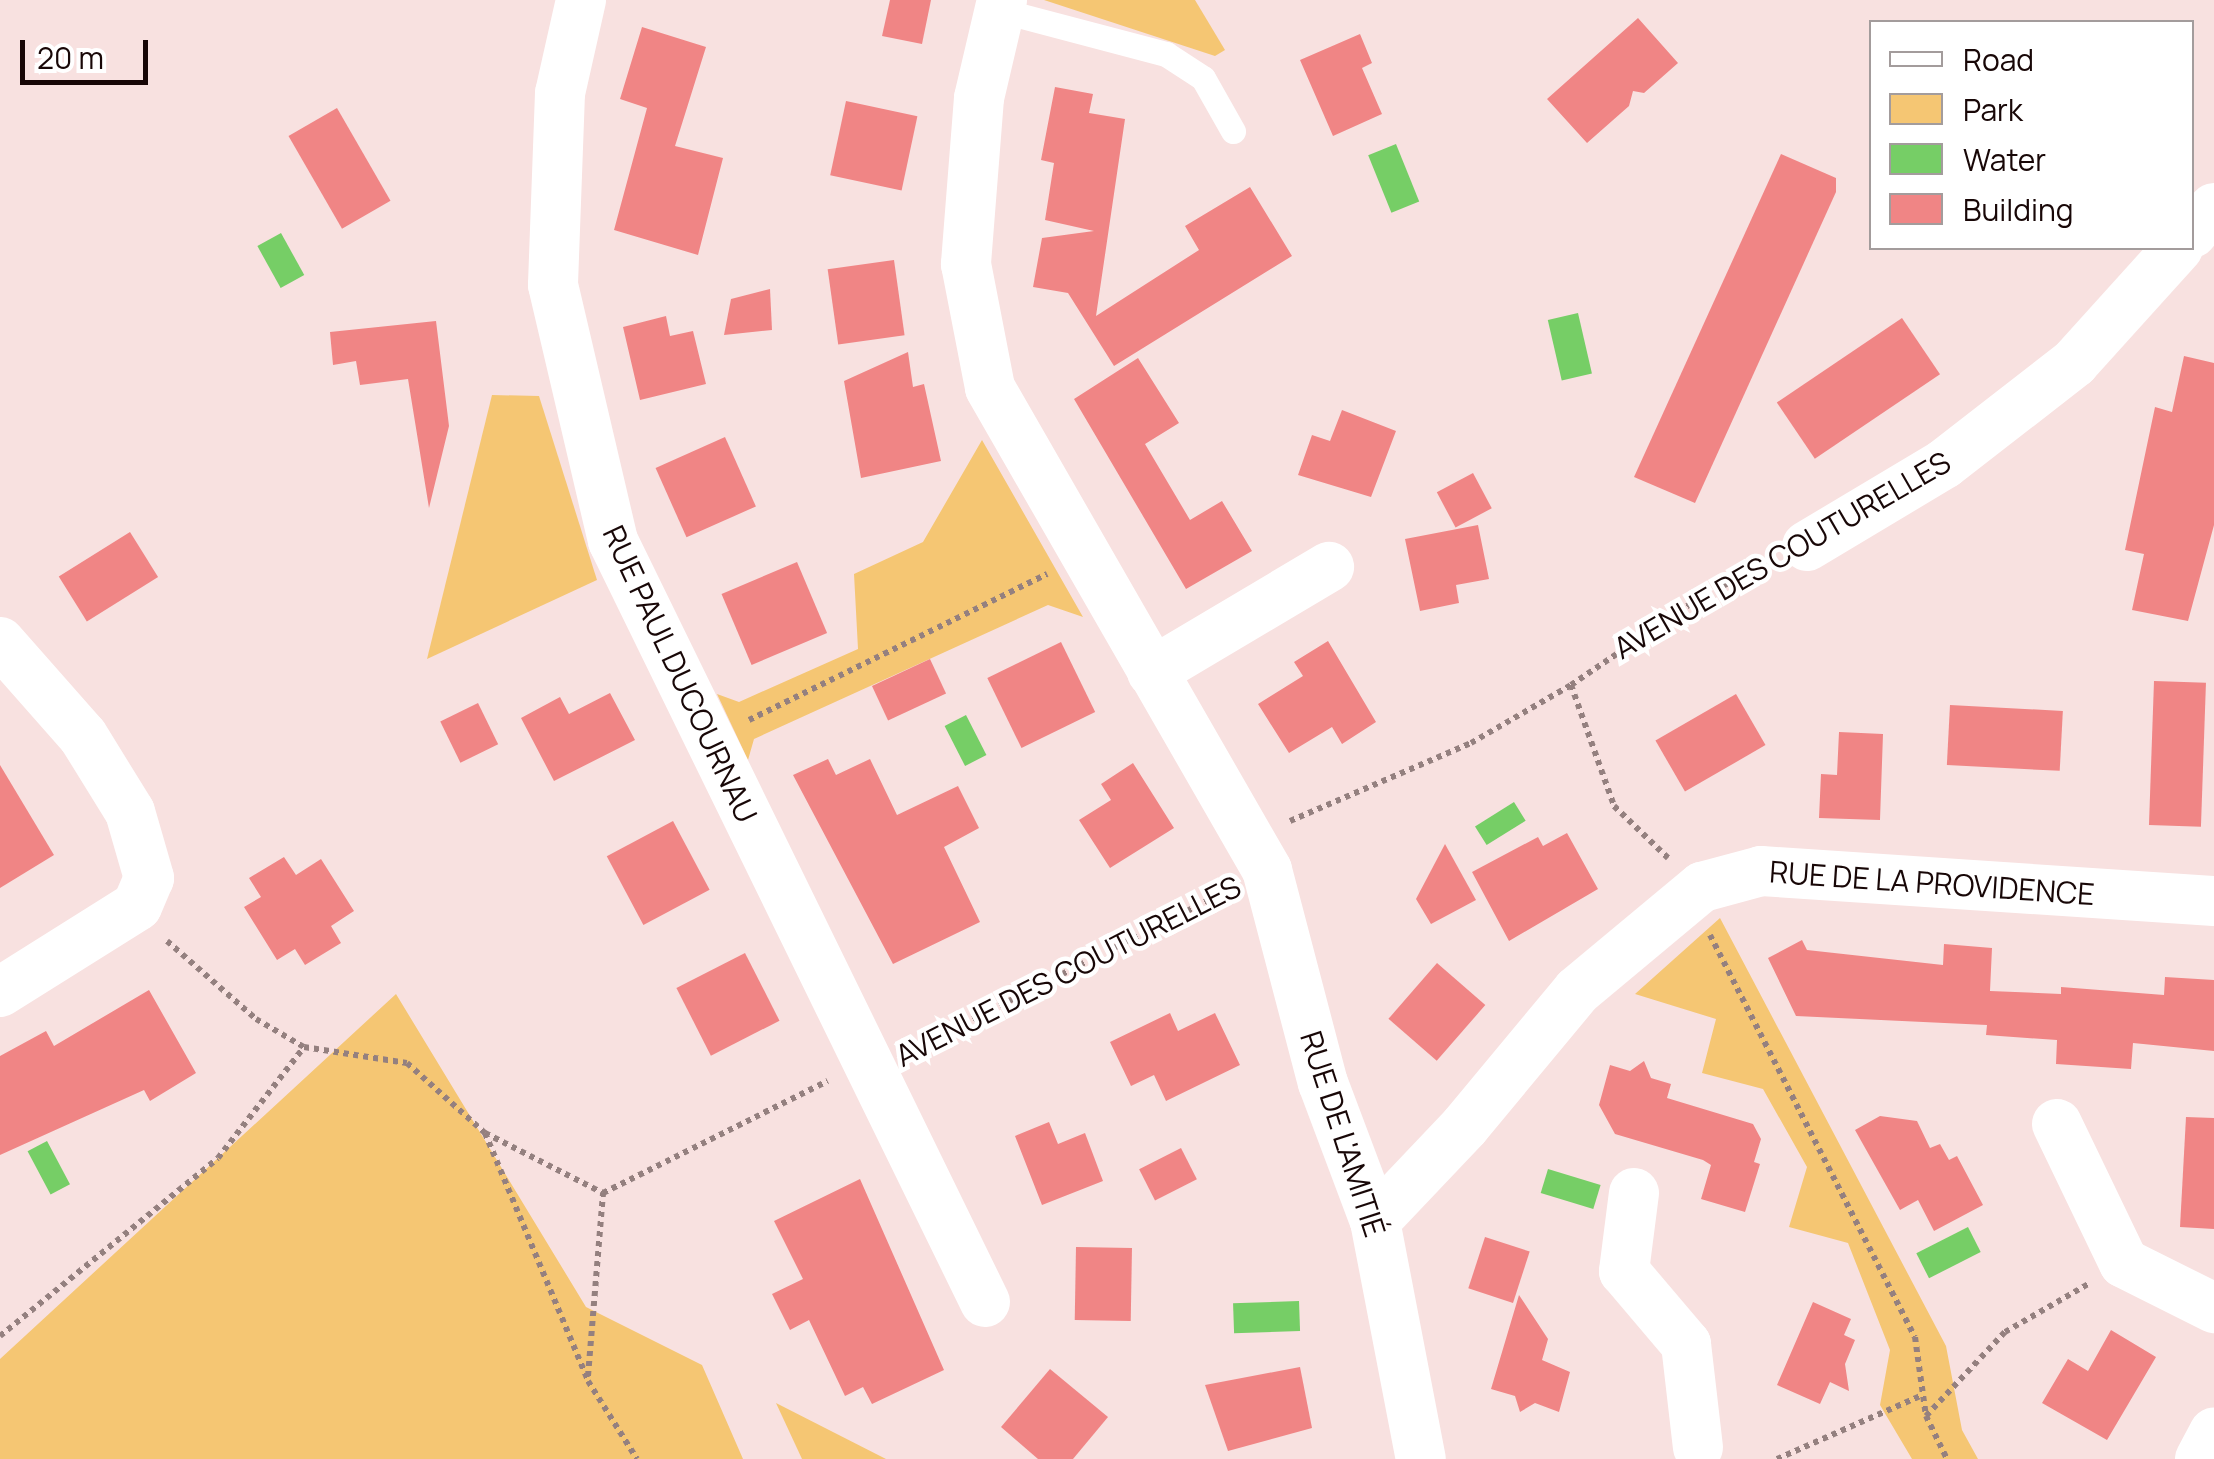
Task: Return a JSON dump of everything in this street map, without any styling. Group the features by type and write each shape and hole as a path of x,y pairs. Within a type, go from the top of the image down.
{"street":[{"name":"RUE PAUL DUCOURNAU","path":"581,0 560,93 553,284 613,542 985,1302"},
{"name":"RUE DE L'AMITIÉ","path":"1000,5 980,98 966,264 990,388 1267,870 1323,1083 1375,1221 1421,1459"},
{"path":"2194,231 2214,208"},
{"name":"AVENUE DES COUTURELLES","path":"1808,546 1944,464 2074,363 2176,250"},
{"path":"1152,672 1329,568"},
{"path":"0,642 84,736 130,812 149,878 137,906 0,992"},
{"name":"RUE DE LA PROVIDENCE","path":"1375,1221 1578,991 1688,892 1761,870 2214,901"},
{"path":"2057,1124 2124,1263 2214,1308"},
{"path":"1634,1193 1624,1271 1686,1344 1685,1455"},
{"path":"2200,1459 2214,1433"}],"lane":[{"path":"1000,5 1166,54 1203,78 1233,131"}],"path":[{"name":"AVENUE DES COUTURELLES","path":"603,1193 822,1082 871,1071 1267,870 1292,817 1471,743 1571,685 1705,594 1808,546"},
{"path":"707,740 1084,556"},
{"path":"1571,685 1614,806 1662,848 1688,892 1915,1337 1926,1416 1948,1459"},
{"path":"137,906 160,936 256,1019 304,1047 407,1063 486,1133 603,1193 588,1381"},
{"path":"0,1336 218,1158 304,1047"},
{"path":"486,1133 588,1381 637,1459"},
{"path":"1926,1416 2005,1332 2124,1263"},
{"path":"1778,1459 1923,1395"}],"green space":[{"path":"1044,0 1195,0 1225,50 1215,56"},
{"path":"492,395 539,396 597,580 427,659"},
{"path":"982,440 1083,617 1048,605 754,739 748,760 717,694 739,702 858,649 854,574 923,542"},
{"path":"1720,918 1946,1346 1962,1430 1978,1459 1912,1459 1880,1405 1890,1350 1848,1243 1789,1227 1807,1167 1763,1089 1702,1073 1716,1019 1635,994"},
{"path":"396,994 586,1307 702,1365 743,1459 0,1459 0,1359"},
{"path":"776,1403 886,1459 802,1459"}],"water":[{"path":"1396,144 1419,201 1391,213 1368,155"},
{"path":"281,233 304,275 281,288 257,246"},
{"path":"1578,313 1592,373 1562,380 1548,320"},
{"path":"966,715 986,755 965,766 945,726"},
{"path":"1514,802 1526,821 1487,845 1475,826"},
{"path":"47,1141 70,1184 51,1195 28,1151"},
{"path":"1548,1169 1601,1185 1593,1209 1541,1193"},
{"path":"1968,1227 1981,1252 1929,1278 1916,1253"},
{"path":"1299,1301 1300,1331 1234,1333 1233,1303"}],"building":[{"path":"890,0 931,0 922,44 882,36"},
{"path":"1638,18 1678,63 1644,93 1633,91 1629,106 1587,143 1547,99"},
{"path":"642,27 706,47 675,146 723,158 698,255 614,230 647,108 620,99"},
{"path":"1360,34 1372,63 1362,68 1382,114 1333,136 1300,60"},
{"path":"1055,87 1093,94 1089,113 1125,119 1096,316 1199,250 1185,226 1250,187 1292,256 1114,366 1068,293 1033,287 1042,238 1094,231 1045,220 1054,163 1041,160"},
{"path":"846,101 917,116 902,191 830,175"},
{"path":"337,108 390,201 342,229 289,136"},
{"path":"1781,154 1836,178 1836,192 1695,503 1634,477"},
{"path":"894,260 905,335 838,345 828,269"},
{"path":"770,289 772,330 724,335 731,299"},
{"path":"666,316 670,336 693,331 706,384 640,400 623,327"},
{"path":"1902,318 1940,374 1815,459 1777,402"},
{"path":"436,321 449,426 429,508 408,379 360,385 356,361 333,365 330,332"},
{"path":"908,352 913,387 924,384 941,461 861,478 844,381"},
{"path":"2184,356 2214,363 2214,525 2188,621 2132,610 2144,554 2125,550 2155,407 2172,412"},
{"path":"1138,358 1179,423 1145,444 1190,520 1222,501 1252,551 1186,589 1074,399"},
{"path":"1342,410 1396,431 1371,497 1298,475 1312,435 1330,441"},
{"path":"725,437 756,506 686,537 656,468"},
{"path":"1473,473 1492,508 1456,528 1437,492"},
{"path":"1478,525 1489,579 1456,585 1459,603 1420,611 1405,539"},
{"path":"130,532 158,577 87,621 59,577"},
{"path":"797,562 827,633 752,665 722,594"},
{"path":"1328,641 1376,722 1342,744 1332,727 1289,753 1258,704 1303,676 1294,662"},
{"path":"1061,642 1095,712 1021,748 987,678"},
{"path":"930,659 946,693 888,720 872,686"},
{"path":"2154,681 2206,683 2201,827 2149,825"},
{"path":"610,693 635,740 554,781 521,718 560,697 569,714"},
{"path":"1736,694 1766,745 1685,792 1655,740"},
{"path":"478,703 498,744 460,763 440,721"},
{"path":"1950,705 2063,711 2060,771 1947,765"},
{"path":"1839,732 1883,734 1880,820 1819,818 1821,774 1837,775"},
{"path":"828,759 836,775 870,759 897,815 958,786 979,828 944,847 980,922 893,964 793,775"},
{"path":"1133,763 1174,828 1110,868 1079,820 1111,800 1101,784"},
{"path":"0,765 54,855 0,888"},
{"path":"673,821 710,890 643,925 607,856"},
{"path":"1567,833 1598,889 1509,941 1472,872 1538,837 1543,846"},
{"path":"1445,844 1476,900 1431,924 1416,899"},
{"path":"284,857 296,875 321,859 354,911 331,926 341,943 305,965 295,949 277,960 244,907 261,897 249,878"},
{"path":"1802,940 1807,950 1943,965 1944,944 1992,948 1990,991 2061,994 2061,987 2164,995 2165,977 2214,980 2214,1051 2133,1043 2131,1069 2056,1064 2057,1040 1986,1035 1987,1025 1796,1016 1768,958"},
{"path":"745,953 780,1021 711,1056 676,988"},
{"path":"1437,963 1485,1005 1437,1061 1388,1019"},
{"path":"149,990 196,1073 150,1101 144,1090 0,1155 0,1056 46,1031 54,1046"},
{"path":"1170,1013 1178,1031 1215,1013 1240,1065 1166,1101 1154,1075 1131,1086 1110,1042"},
{"path":"1644,1061 1651,1078 1671,1084 1667,1098 1753,1124 1761,1139 1754,1162 1760,1164 1745,1212 1701,1199 1711,1165 1703,1160 1615,1134 1599,1105 1610,1065 1630,1071"},
{"path":"1880,1116 1917,1121 1930,1148 1940,1144 1949,1160 1957,1156 1983,1205 1934,1231 1918,1200 1900,1210 1855,1130"},
{"path":"2186,1117 2214,1118 2214,1229 2180,1227"},
{"path":"1049,1122 1058,1144 1085,1133 1103,1181 1042,1205 1015,1136"},
{"path":"1181,1148 1197,1179 1155,1201 1139,1169"},
{"path":"860,1179 944,1370 872,1404 863,1387 845,1396 809,1320 790,1330 772,1294 803,1279 774,1221"},
{"path":"1485,1237 1530,1252 1513,1303 1468,1288"},
{"path":"1076,1247 1132,1248 1131,1321 1075,1320"},
{"path":"1519,1295 1548,1339 1542,1360 1570,1372 1559,1412 1535,1403 1520,1412 1515,1396 1491,1389"},
{"path":"1813,1302 1851,1319 1844,1335 1855,1340 1845,1364 1849,1391 1830,1382 1820,1404 1777,1385"},
{"path":"2111,1330 2156,1357 2107,1440 2042,1403 2068,1359 2088,1371"},
{"path":"1300,1367 1312,1428 1228,1451 1205,1385"},
{"path":"1050,1369 1108,1417 1073,1459 1038,1459 1001,1427"}]}
